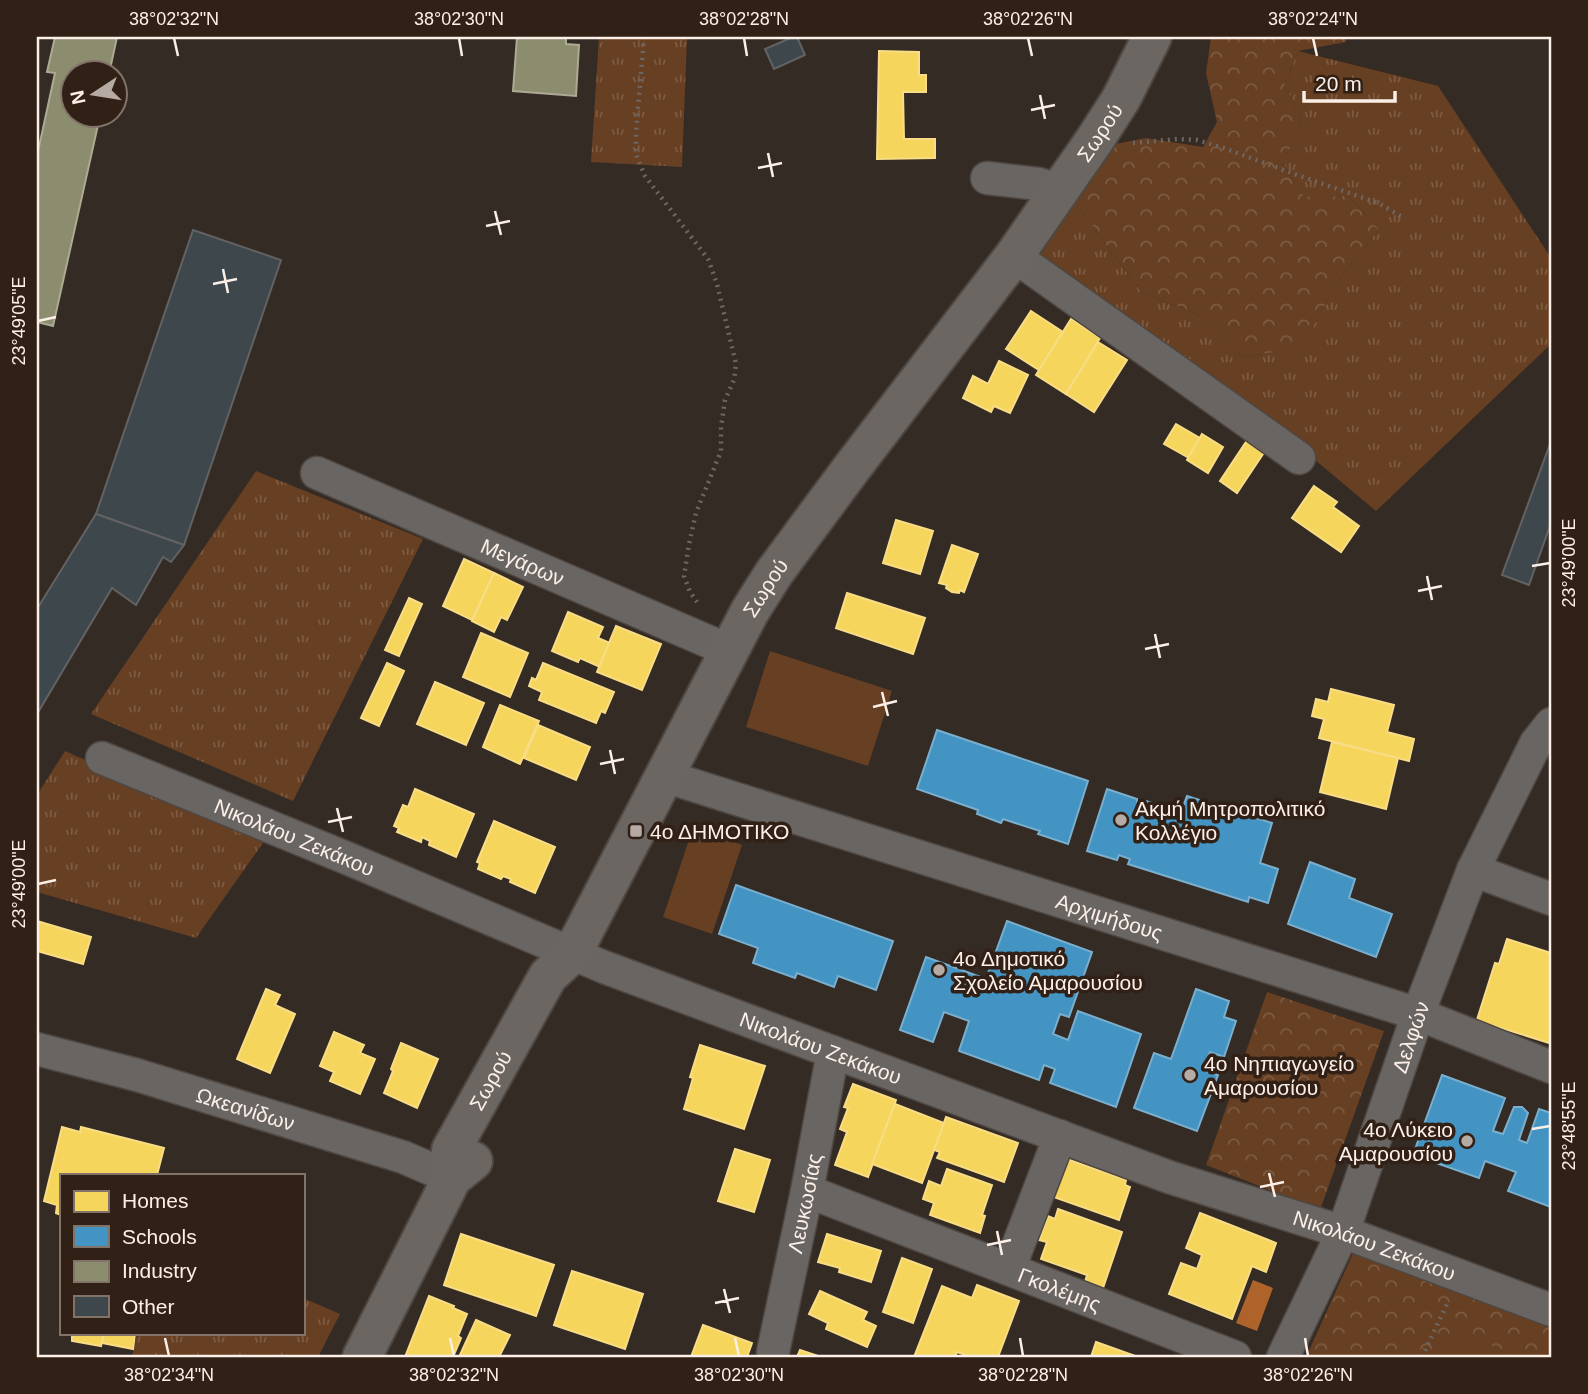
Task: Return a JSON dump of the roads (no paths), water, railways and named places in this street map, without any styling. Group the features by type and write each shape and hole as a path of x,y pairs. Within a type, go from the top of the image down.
{"street":[{"name":"Σωρού","path":"362,1357 452,1178 451,1150 548,976 572,954 750,611 774,573 890,417 1014,256 1121,99 1152,37"},
{"path":"987,178 1039,184 1059,190"},
{"path":"1014,256 1299,458"},
{"name":"Μεγάρων","path":"317,473 728,650"},
{"name":"Δελφών","path":"1283,1357 1343,1232 1418,1014 1474,870 1536,743 1551,724"},
{"name":"Νικολάου Ζεκάκου","path":"102,758 572,954 1170,1177 1343,1232 1551,1310"},
{"name":"Αρχιμήδους","path":"664,776 1418,1014 1551,1067"},
{"path":"1474,870 1551,899"},
{"name":"Ωκεανίδων","path":"37,1049 138,1075 403,1157 452,1178"},
{"name":"Λευκωσίας","path":"772,1352 807,1191 833,1052"},
{"path":"1009,1269 1060,1136"},
{"name":"Γκολέμης","path":"807,1191 1235,1357"}],"place":[{"name":"Ακμή Μητροπολιτικό Κολλέγιο","path":"1121,820"},
{"name":"4ο ΔΗΜΟΤΙΚΟ","path":"636,831"},
{"name":"4ο Δημοτικό Σχολείο Αμαρουσίου","path":"939,970"},
{"name":"4ο Νηπιαγωγείο Αμαρουσίου","path":"1190,1075"},
{"name":"4ο Λύκειο Αμαρουσίου","path":"1467,1141"}]}
